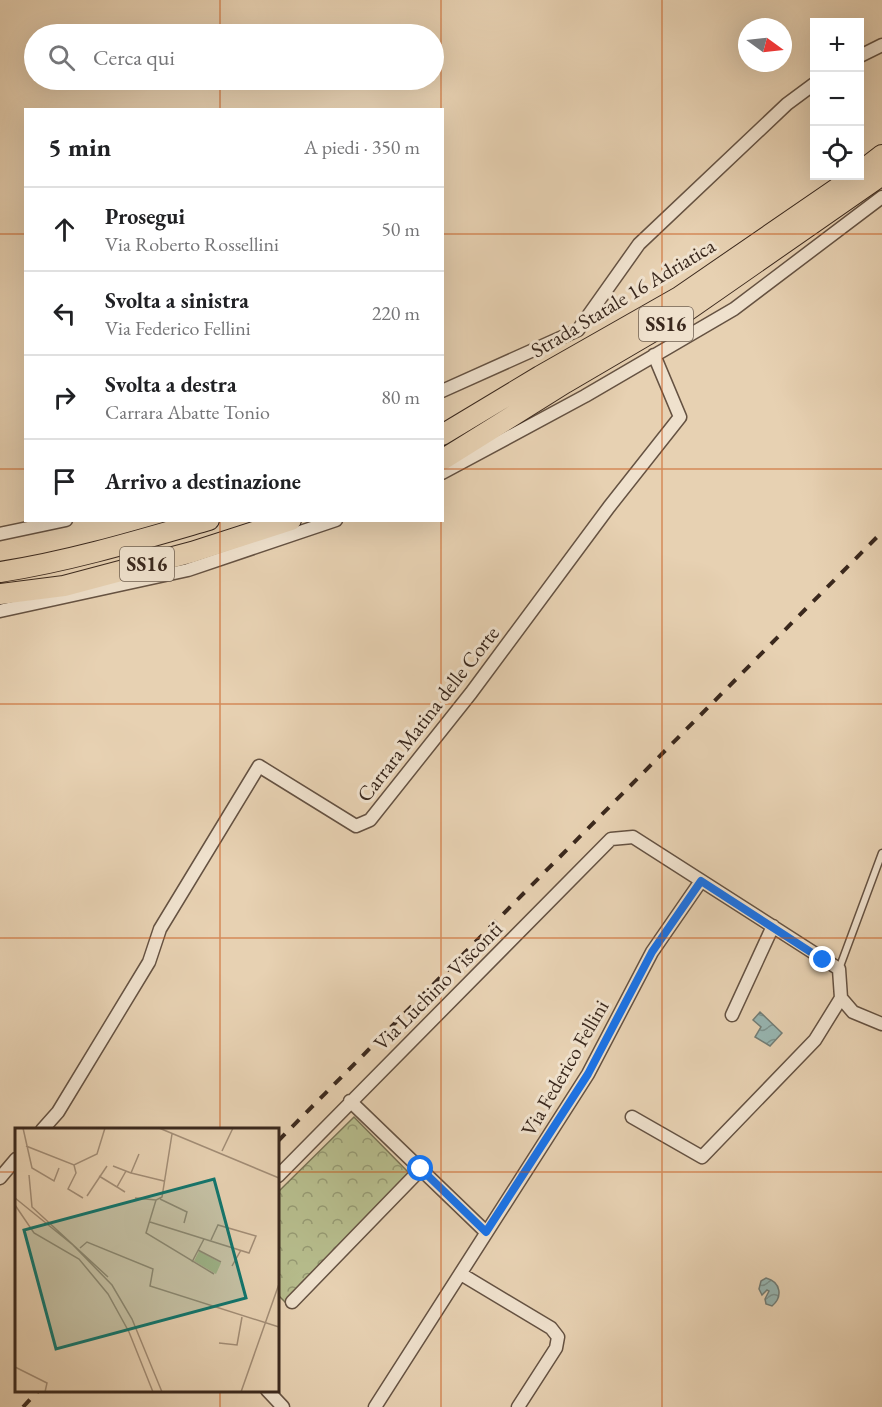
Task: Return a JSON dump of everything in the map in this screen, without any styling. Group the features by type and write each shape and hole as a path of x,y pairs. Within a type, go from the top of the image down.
{"highway":[{"path":"864,169 882,155"},
{"name":"Strada Statale 16 Adriatica","path":"444,459 565,383 681,315 882,175"},
{"name":"Strada Statale 16 Adriatica","path":"444,434 679,297 849,180"},
{"name":"SS16","path":"0,572 131,543 202,522"},
{"name":"SS16","path":"0,594 64,585 192,552 285,522"}],"street":[{"path":"864,54 882,45"},
{"path":"444,390 578,330 639,244 787,104 810,87"},
{"path":"444,472 585,396 734,309 882,197"},
{"name":"Carrara Matina delle Corte","path":"44,1128 58,1112 149,962 160,929 259,766 356,826 370,820 464,702 609,507 680,417 654,355"},
{"path":"0,534 57,522"},
{"path":"0,611 188,570 330,522"},
{"name":"Via Luchino Visconti","path":"279,1175 611,839 633,837 701,881"},
{"path":"632,1117 702,1157 815,1040 841,998 839,969 701,881"},
{"name":"Via Federico Fellini","path":"375,1407 588,1074 652,952 701,881"},
{"path":"732,1015 773,926"},
{"path":"841,998 853,1012 882,1024"},
{"path":"350,1101 486,1232"},
{"path":"0,1178 15,1160"},
{"path":"292,1302 421,1169"},
{"path":"461,1274 551,1328 558,1337 556,1347 518,1407"},
{"path":"269,1392 283,1407"}],"lane":[{"path":"839,969 882,853"}],"green space":[{"path":"354,1117 409,1173 285,1302 279,1296 279,1191"}],"water":[{"path":"760,1012 782,1033 770,1046 755,1037 761,1027 753,1020"},
{"path":"766,1278 775,1283 779,1290 778,1298 772,1306 766,1304 765,1299 769,1291 767,1290 762,1295 759,1289 761,1281"}],"railway":[{"path":"279,1140 882,532"},
{"path":"23,1407 37,1392"}],"route":[{"path":"421,1169 486,1232 588,1074 652,952 701,881 823,960"}]}
